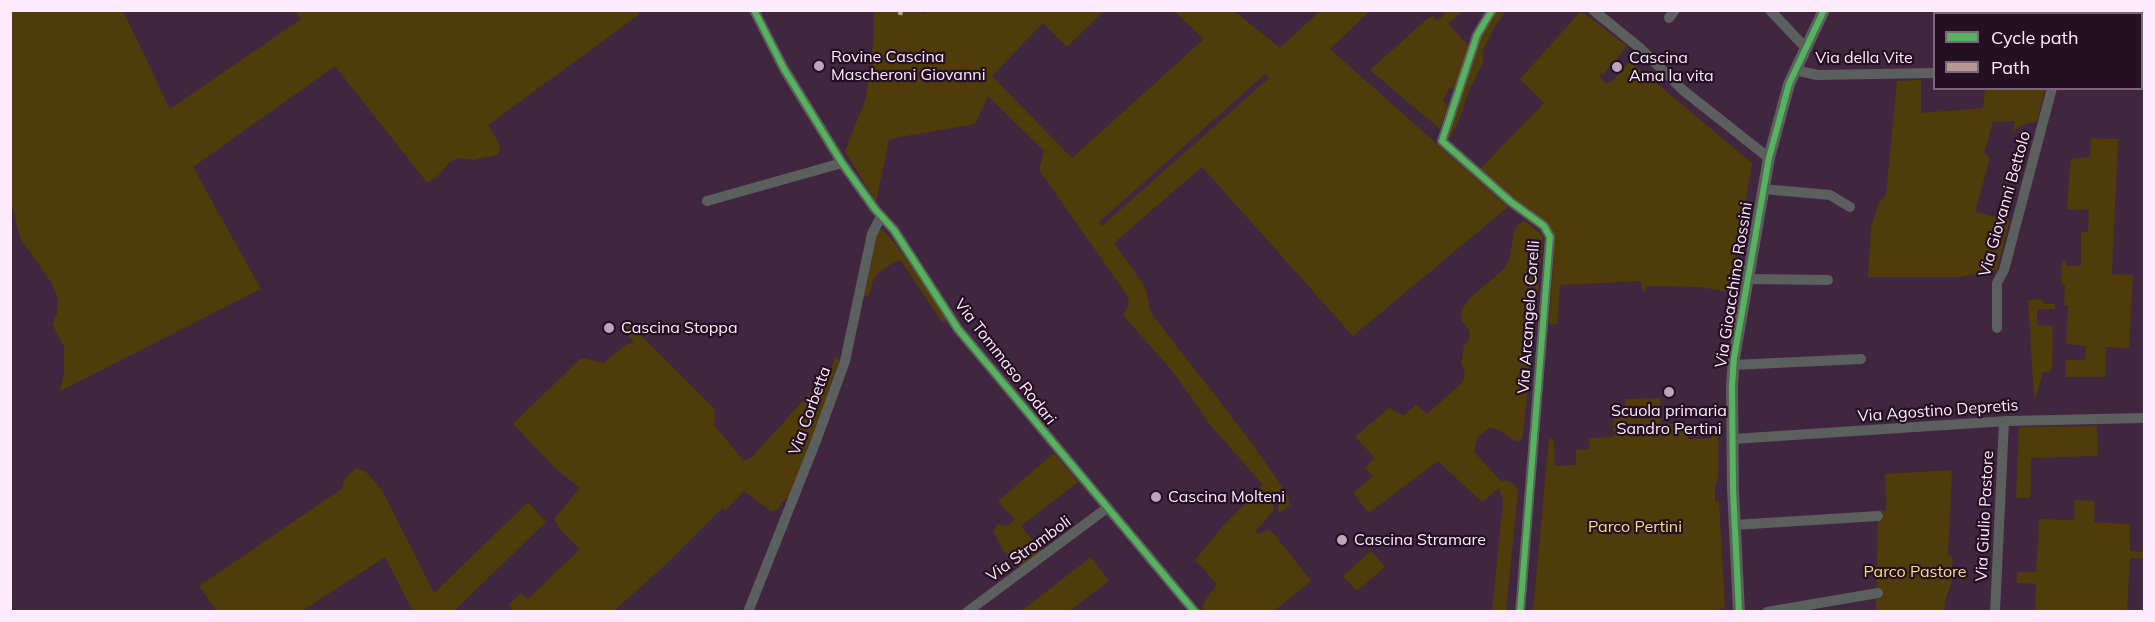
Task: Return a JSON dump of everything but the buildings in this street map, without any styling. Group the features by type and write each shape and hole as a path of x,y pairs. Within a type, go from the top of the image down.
{"street":[{"name":"Via Tommaso Rodari","path":"754,10 784,69 842,163 894,230 958,328 1195,612"},
{"name":"Via Arcangelo Corelli","path":"1492,10 1478,35 1442,141 1511,202 1544,226 1550,237 1520,612"},
{"path":"1593,10 1640,48 1684,91 1769,158"},
{"path":"1770,10 1801,44 1806,46"},
{"name":"Via Gioacchino Rossini","path":"1739,612 1734,525 1733,365 1769,158 1795,70 1824,10"},
{"name":"Via della Vite","path":"1795,70 1817,75 1933,73"},
{"name":"Via Giovanni Bettolo","path":"1997,328 1997,283 2004,270 2051,90"},
{"path":"707,201 842,163"},
{"name":"Via Gioacchino Rossini","path":"1763,189 1830,195 1850,207"},
{"name":"Via Corbetta","path":"748,612 816,441 844,361 872,231 881,216"},
{"name":"Via Gioacchino Rossini","path":"1748,279 1828,280"},
{"name":"Via Gioacchino Rossini","path":"1733,365 1861,359"},
{"name":"Via Agostino Depretis","path":"1733,439 2004,421 2145,418"},
{"name":"Via Giulio Pastore","path":"1995,612 2004,421"},
{"name":"Via Stromboli","path":"967,612 1107,508"},
{"path":"1734,525 1878,516"},
{"path":"1767,612 1878,593"}],"green space":[{"path":"637,10 640,14 488,125 499,143 500,150 497,155 474,160 457,158 429,182 425,180 335,66 193,167 261,289 60,391 64,372 64,347 52,324 57,314 58,299 51,282 20,238 11,201 11,11 123,11 170,109 301,19 295,11"},
{"path":"927,10 1104,11 1067,47 1043,23 992,76 1072,158 1204,39 1174,11 1234,11 1280,48 1320,11 1370,11 1330,49 1508,207 1353,336 1202,167 1114,243 1145,287 1151,313 1252,443 1288,496 1290,505 1278,514 1278,502 1273,497 1273,511 1255,532 1258,534 1269,530 1274,534 1311,581 1274,611 1204,611 1202,608 1217,584 1195,560 1222,527 1263,485 1208,422 1174,373 1123,315 1129,304 1127,295 1039,170 1044,151 988,96 975,124 889,139 876,202 845,151 866,98 874,38 874,11 920,11 923,14","holes":["1265,74 1269,78 1102,226 1099,222"]},
{"path":"1442,11 1463,11 1448,24 1470,47 1454,89 1449,88 1443,102 1448,105 1440,129 1370,70 1428,18 1433,16 1437,21 1445,14"},
{"path":"1497,11 1506,11 1483,50 1483,62 1448,142 1448,129 1479,39"},
{"path":"1581,11 1627,46 1603,75 1601,73 1599,75 1606,84 1614,80 1630,61 1752,163 1730,292 1699,287 1646,286 1646,292 1642,291 1641,281 1560,285 1557,324 1549,324 1553,243 1544,226 1478,171 1544,103 1520,79"},
{"path":"1921,80 1921,113 1983,108 1985,90 2045,90 2037,121 2022,125 2012,133 2015,121 1993,122 1984,153 1990,158 1975,212 2010,220 1997,270 1959,277 1868,277 1871,227 1879,202 1886,195 1897,81"},
{"path":"2091,138 2118,139 2112,274 2133,275 2129,348 2106,347 2105,377 2066,377 2066,360 2085,360 2086,346 2066,344 2068,305 2064,305 2065,285 2061,284 2062,260 2066,260 2066,266 2081,266 2081,232 2088,232 2089,210 2067,209 2070,166 2071,159 2090,157"},
{"path":"1524,220 1543,236 1523,435 1520,441 1515,441 1501,431 1490,427 1477,438 1474,452 1501,481 1508,481 1515,485 1518,491 1506,611 1492,611 1503,501 1499,488 1482,502 1438,461 1369,513 1353,493 1373,477 1365,467 1375,458 1355,437 1390,407 1395,412 1404,415 1416,405 1427,414 1463,382 1465,372 1461,362 1464,346 1470,338 1469,330 1462,321 1461,311 1469,299 1505,268 1510,257 1514,232"},
{"path":"882,229 895,243 946,317 945,322 942,322 901,261 894,262 878,273 869,295 864,297 878,230"},
{"path":"2043,299 2044,304 2055,304 2055,309 2037,309 2037,325 2053,326 2052,368 2050,372 2043,372 2036,397 2034,397 2028,300"},
{"path":"627,322 715,410 714,425 744,461 752,457 830,371 835,358 838,357 839,360 790,496 781,503 778,510 771,511 744,491 726,510 723,507 664,566 614,611 514,611 508,605 521,593 528,599 580,549 561,530 554,519 580,488 557,470 513,424 580,359 604,363 627,344 634,343 623,327"},
{"name":"Parco Pertini","path":"1660,398 1661,424 1687,424 1688,439 1712,438 1712,433 1718,432 1718,479 1715,485 1715,502 1719,502 1725,608 1708,612 1533,611 1549,439 1554,439 1555,466 1576,465 1576,450 1590,449 1589,438 1614,437 1613,413 1625,412 1625,399"},
{"path":"2097,426 2098,456 2031,458 2030,498 2016,498 2019,427"},
{"path":"1054,453 1078,482 1021,526 1043,554 1022,569 1004,552 993,531 997,524 1007,526 1015,520 998,501"},
{"path":"356,468 365,471 382,490 434,593 528,502 546,522 454,611 413,611 385,557 302,611 216,611 199,586 343,488 347,476"},
{"name":"Parco Pastore","path":"1952,470 1948,556 1953,557 1951,585 1944,611 1876,612 1878,511 1886,510 1885,474"},
{"path":"2075,500 2094,501 2094,522 2130,524 2130,551 2144,552 2144,559 2130,558 2127,611 2035,611 2036,584 2017,583 2017,572 2036,572 2039,519 2074,520"},
{"path":"1371,551 1385,567 1357,591 1343,576"},
{"path":"1091,557 1109,581 1069,611 1021,611"}],"marked path":[{"path":"900,15 901,10"}],"cycle path":[{"path":"754,10 784,69 842,163 875,209 894,230 958,329 1195,612"},
{"path":"1492,10 1477,35 1442,141 1511,202 1544,226 1550,237 1520,612"},
{"path":"1739,612 1733,489 1734,358 1769,158 1789,84 1824,10"}],"place":[{"name":"Rovine Cascina Mascheroni Giovanni","path":"819,66"},
{"name":"Cascina Ama la vita","path":"1617,67"},
{"name":"Cascina Stoppa","path":"609,328"},
{"name":"Scuola primaria Sandro Pertini","path":"1669,392"},
{"name":"Cascina Molteni","path":"1156,497"},
{"name":"Cascina Stramare","path":"1342,540"}]}
